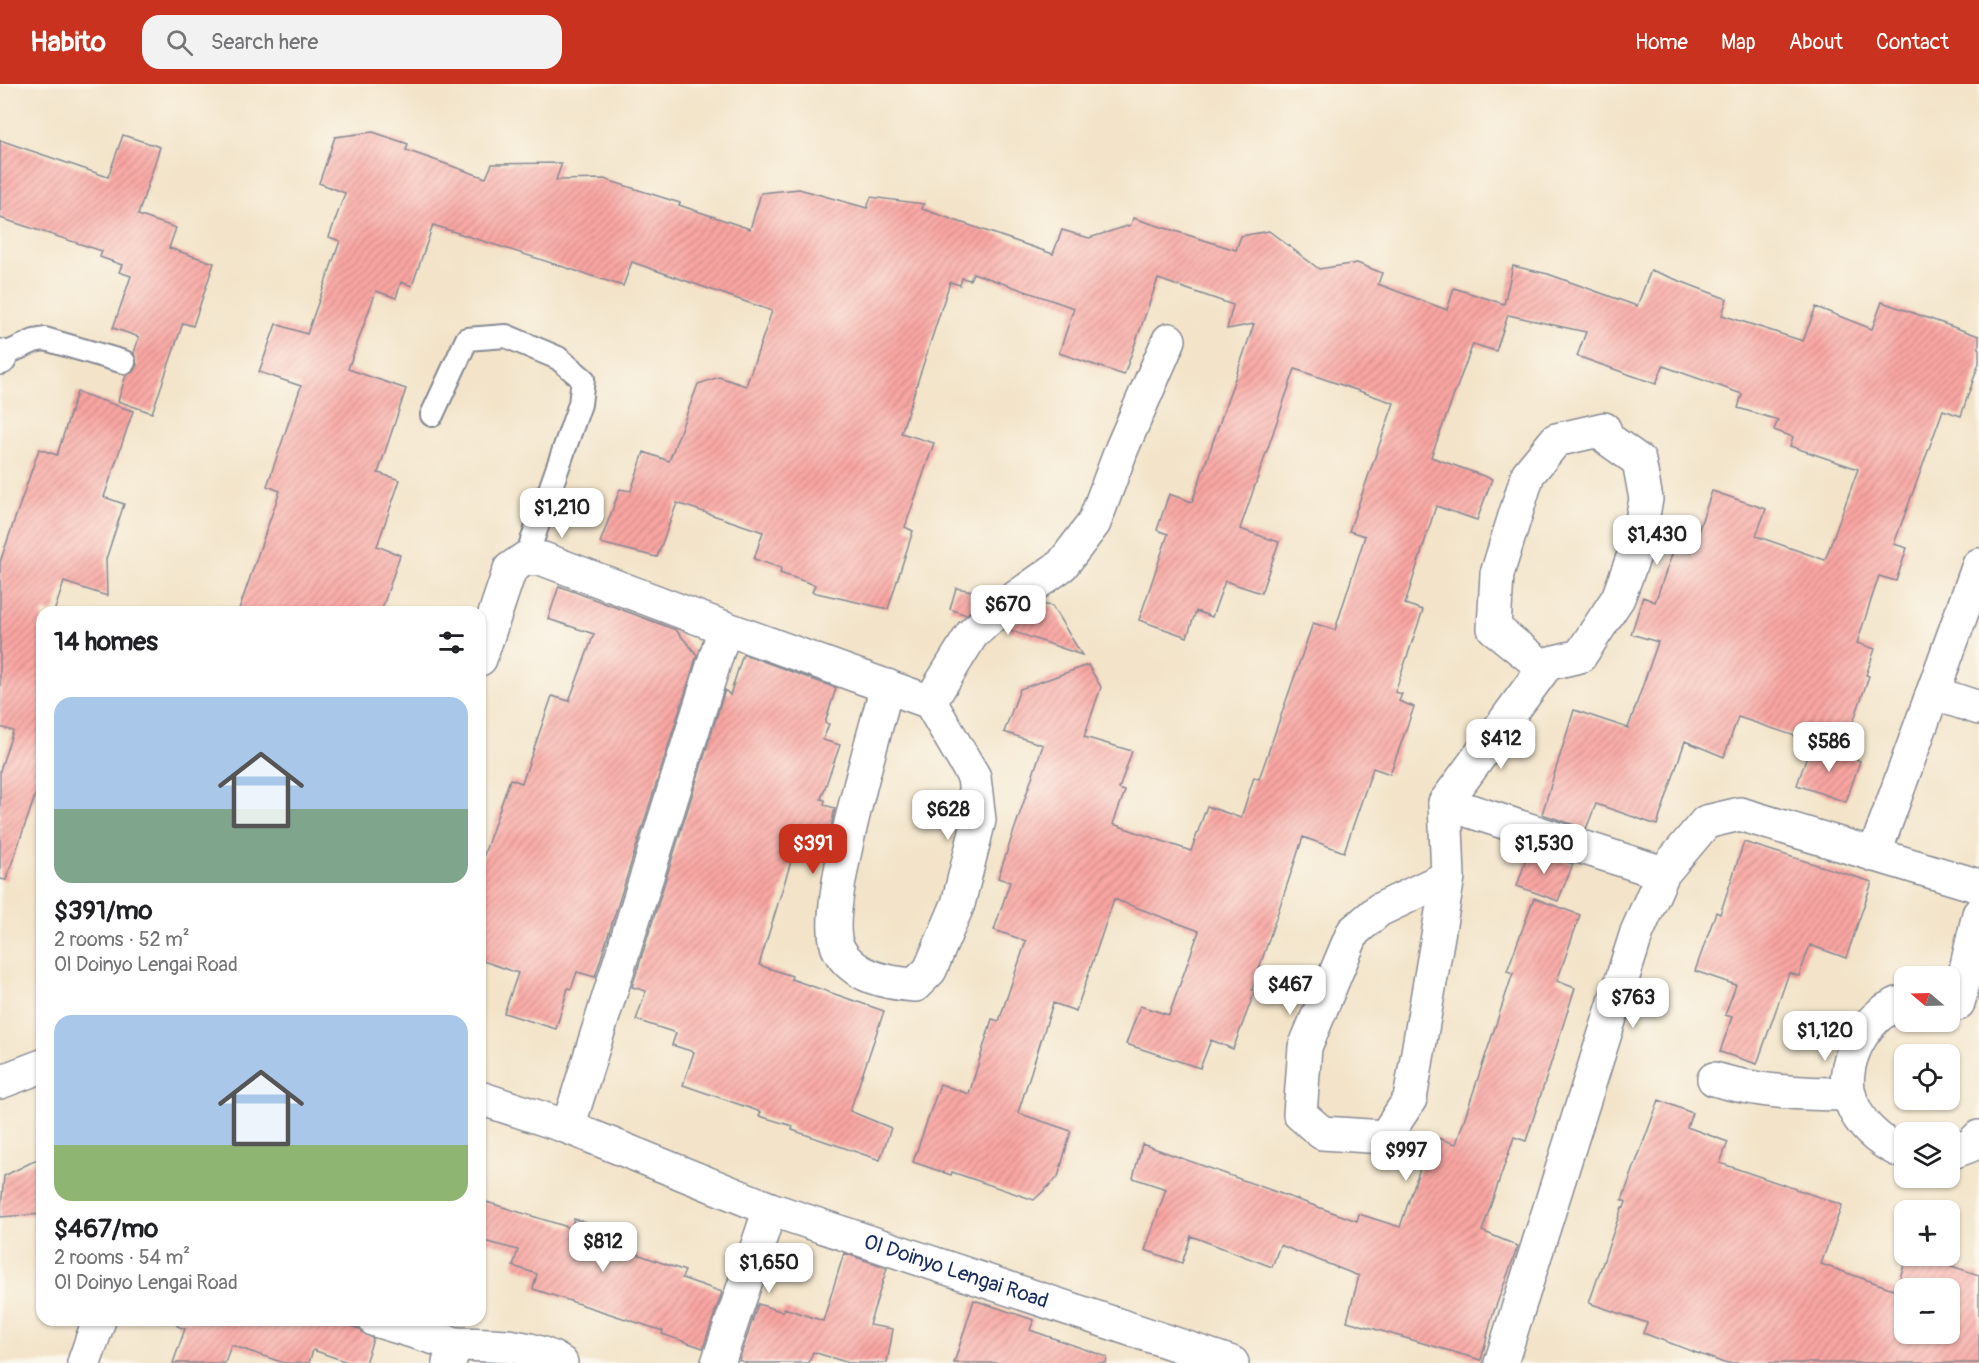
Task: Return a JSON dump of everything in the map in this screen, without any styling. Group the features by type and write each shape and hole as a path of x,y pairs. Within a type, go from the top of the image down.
{"street":[{"path":"930,702 972,634 1000,609 1062,565 1094,524 1122,448 1169,340"},
{"path":"1448,877 1379,910 1353,932 1305,1047 1300,1114 1322,1133 1385,1137 1410,1099 1448,877 1445,803 1544,668 1550,663 1580,656 1618,598 1637,547 1646,499 1640,461 1608,439 1604,429 1556,440 1528,474 1497,573 1494,628 1544,668"},
{"path":"486,641 510,569 526,558 543,559 725,628 887,686 930,702 974,777 979,820 958,904 930,970 915,985 887,983 867,975 847,961 838,949 833,931 837,886 887,686"},
{"path":"1874,855 1979,565"},
{"path":"568,1127 725,628"},
{"path":"1933,693 1979,708"},
{"path":"1445,803 1663,873"},
{"path":"1501,1363 1637,932 1663,873 1706,822 1740,814 1979,886"},
{"path":"1962,1008 1979,914"},
{"path":"1894,1008 1874,1019 1856,1044 1849,1073 1849,1094 1866,1128 1894,1148"},
{"path":"0,1082 36,1068"},
{"path":"1714,1079 1746,1088 1764,1088 1790,1095 1849,1094"},
{"name":"Ol Doinyo Lengai Road","path":"486,1100 568,1127 770,1209 1232,1363"},
{"path":"1960,1150 1971,1145 1979,1137"},
{"path":"718,1363 770,1209"},
{"path":"84,1363 97,1326"},
{"path":"389,1326 452,1354 503,1345 531,1351 561,1363"}],"lane":[{"path":"432,415 467,339 506,336 558,358 583,379 580,404 526,558"},
{"path":"0,357 33,341 45,339 124,362"}],"building":[{"path":"373,132 408,144 406,150 486,178 492,164 562,163 556,180 604,179 680,203 679,205 750,229 761,193 799,189 867,208 871,197 924,204 922,209 1053,254 1062,230 1089,238 1131,225 1133,218 1236,250 1241,236 1269,231 1319,269 1357,263 1382,273 1378,284 1447,310 1454,288 1504,304 1513,266 1548,274 1637,306 1651,270 1727,299 1722,315 1803,341 1816,307 1872,329 1882,302 1979,336 1979,363 1961,416 1943,410 1894,544 1907,548 1896,581 1879,576 1857,643 1875,649 1866,675 1869,676 1843,752 1738,717 1724,757 1685,741 1657,825 1596,804 1586,829 1542,814 1574,710 1628,728 1658,642 1631,634 1643,597 1655,602 1675,546 1691,552 1712,491 1766,509 1756,536 1825,560 1858,469 1790,446 1793,437 1774,430 1778,420 1738,408 1742,394 1663,366 1656,384 1577,356 1586,332 1508,315 1496,351 1473,344 1431,457 1492,479 1477,520 1436,506 1405,604 1423,610 1395,692 1402,694 1399,701 1414,707 1390,774 1373,768 1344,852 1303,837 1252,990 1255,991 1233,1049 1211,1040 1200,1068 1126,1044 1140,1006 1169,1015 1199,931 1114,899 1076,1011 1053,1003 1018,1113 1071,1131 1058,1177 1034,1200 952,1172 951,1175 913,1162 940,1084 969,1094 992,1019 999,1021 1026,941 994,930 1010,882 998,878 1043,745 1004,732 1020,689 1088,665 1101,687 1084,737 1132,751 1119,789 1125,791 1113,824 1191,851 1207,806 1241,818 1254,777 1259,779 1313,623 1335,630 1365,536 1349,531 1394,403 1295,369 1240,529 1279,542 1261,593 1225,581 1212,617 1196,611 1187,637 1139,620 1168,534 1157,530 1169,494 1192,502 1254,324 1227,329 1233,305 1158,279 1124,375 1059,353 1074,308 973,273 970,280 962,278 960,285 950,282 901,433 934,443 905,527 913,531 888,609 812,592 815,585 780,573 781,568 754,559 763,532 677,503 657,557 600,543 620,489 631,491 644,452 669,461 698,384 719,377 746,386 772,311 632,262 623,286 433,225 412,286 401,282 396,298 376,291 348,369 406,389 378,473 400,480 377,546 400,555 383,606 240,606 280,491 267,486 301,386 259,372 276,324 307,334 340,241 329,237 345,193 319,183 335,137"},
{"path":"123,135 160,147 138,215 176,228 169,248 214,263 193,326 183,323 152,413 118,401 126,375 133,372 137,365 134,353 139,337 113,328 131,276 119,272 122,265 100,257 102,251 0,218 0,140 108,177"},
{"path":"77,392 133,411 104,497 124,504 106,559 107,596 64,582 56,606 36,606 36,793 6,880 0,879 0,770 13,731 0,727 0,562 39,449 57,455"},
{"path":"559,586 676,630 697,655 595,977 577,972 571,989 568,988 556,1029 504,1013 518,973 486,962 486,849 510,779 522,783 552,696 569,701 594,634 548,619"},
{"path":"956,588 989,594 966,615 950,609"},
{"path":"1040,604 1052,606 1082,655 1006,629"},
{"path":"743,654 836,688 825,723 829,724 823,740 840,745 821,799 825,800 824,805 835,808 826,852 797,842 759,965 792,976 791,979 884,1011 850,1111 891,1128 880,1160 792,1130 793,1126 759,1116 761,1112 683,1085 694,1052 672,1045 676,1033 636,1020 646,991 632,987 725,690 730,695"},
{"path":"1811,744 1860,761 1846,802 1797,785"},
{"path":"1744,842 1872,882 1846,958 1810,945 1799,976 1789,973 1757,1064 1720,1052 1732,1017 1725,1015 1736,985 1695,971 1716,912 1720,914"},
{"path":"1529,850 1573,864 1558,901 1517,886"},
{"path":"1534,898 1580,915 1557,981 1575,988 1526,1141 1514,1137 1482,1231 1518,1246 1492,1317 1481,1360 1347,1321 1359,1276 1280,1245 1272,1267 1191,1236 1182,1263 1145,1250 1166,1189 1133,1178 1142,1144 1357,1221 1359,1214 1400,1227 1431,1136 1456,1144 1513,973 1507,971"},
{"path":"1659,1100 1692,1113 1687,1127 1728,1142 1720,1163 1842,1205 1821,1264 1894,1289 1894,1344 1960,1344 1960,1278 1900,1278 1904,1266 1952,1266 1979,1275 1979,1363 1724,1363 1643,1333 1647,1323 1589,1303 1622,1207 1624,1208 1626,1202 1622,1200"},
{"path":"36,1160 36,1214 0,1217 4,1176"},
{"path":"486,1202 571,1228 574,1219 625,1234 620,1248 685,1271 682,1278 722,1292 703,1348 662,1334 663,1331 533,1289 537,1274 513,1266 518,1250 486,1242"},
{"path":"844,1253 887,1268 869,1325 893,1329 887,1363 849,1363 813,1352 809,1363 746,1363 739,1360 758,1304 783,1312 784,1308 823,1321"},
{"path":"974,1300 1034,1320 1030,1330 1107,1357 1106,1363 954,1363"},
{"path":"177,1326 350,1326 373,1339 365,1363 350,1363 313,1350 309,1363 284,1363 231,1345 225,1363 173,1363 185,1329"}]}
